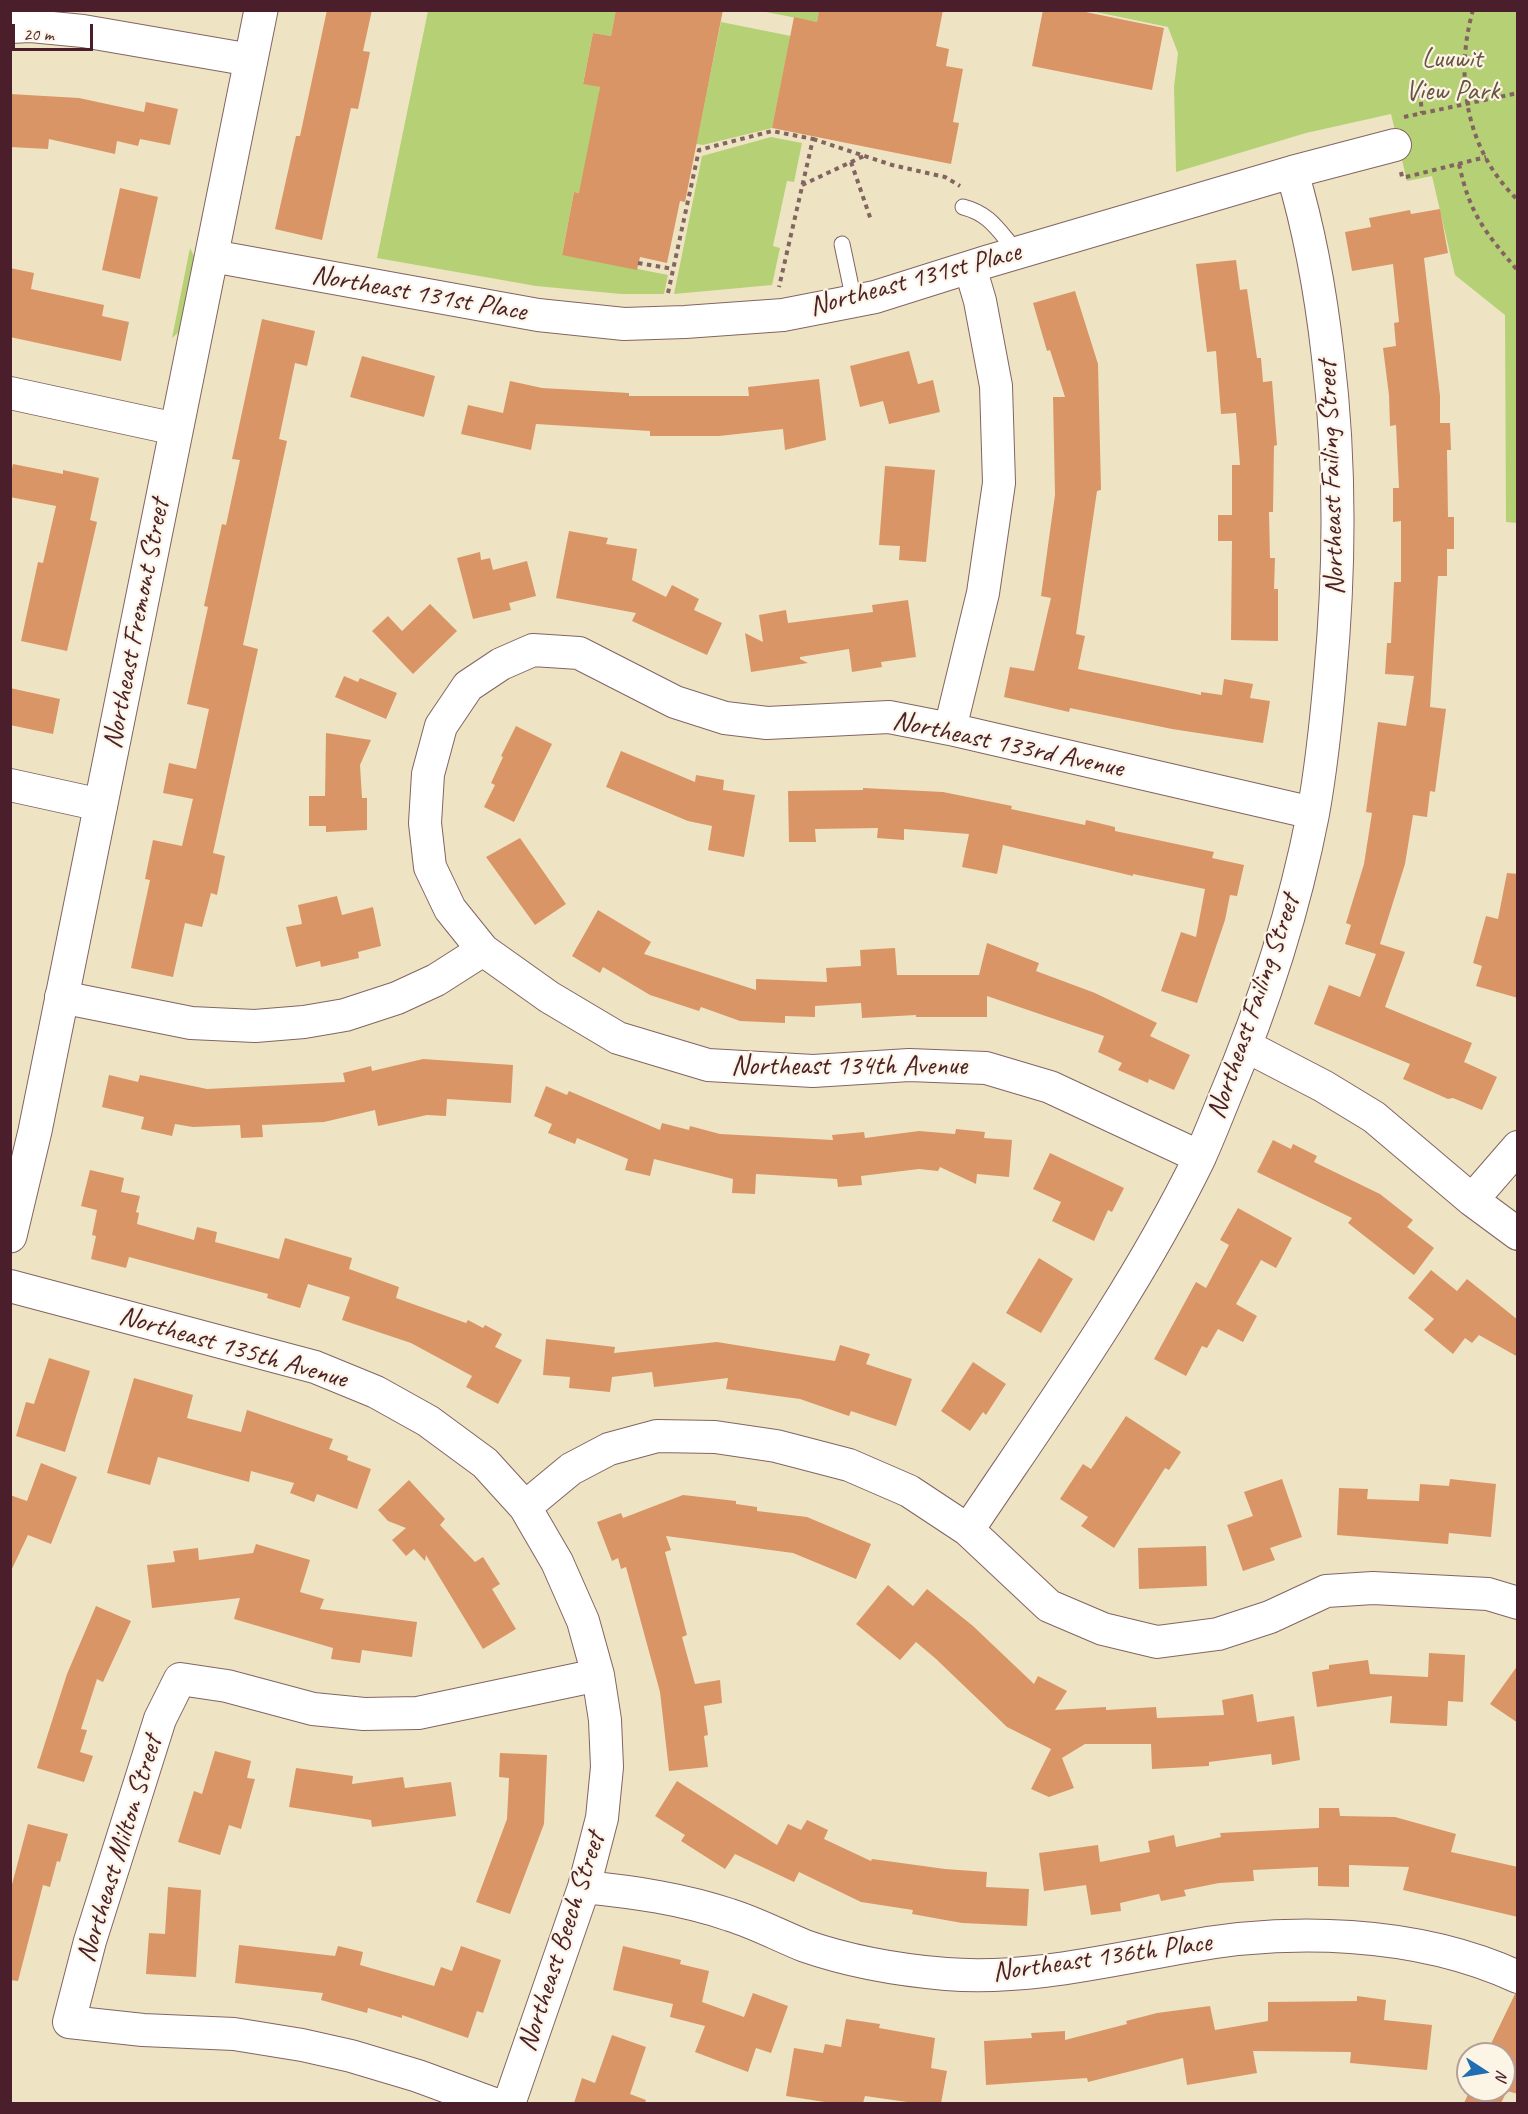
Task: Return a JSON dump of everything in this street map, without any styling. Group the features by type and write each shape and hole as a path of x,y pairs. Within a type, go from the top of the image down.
{"street":[{"name":"Northeast Fremont Street","path":"10,1236 35,1131 261,10"},
{"path":"10,27 31,26 83,31 251,60"},
{"name":"Northeast 131st Place","path":"212,256 538,315 624,324 783,315 854,301 1292,172 1395,145"},
{"name":"Northeast Failing Street","path":"968,1530 1111,1317 1155,1244 1200,1157 1246,1046 1280,948 1313,813 1336,616 1339,515 1334,408 1322,310 1302,204 1292,172"},
{"path":"950,729 983,593 999,483 996,386 980,301 970,267"},
{"path":"10,393 176,429"},
{"name":"Northeast 133rd Avenue","path":"483,950 450,909 430,867 425,823 428,774 441,726 468,686 501,664 532,650 579,652 675,702 724,718 767,723 889,717 1313,813"},
{"path":"10,785 101,805"},
{"path":"61,997 191,1023 255,1026 304,1022 345,1015 397,998 436,980 483,950"},
{"name":"Northeast 134th Avenue","path":"483,950 549,997 618,1038 708,1065 813,1071 909,1065 986,1068 1050,1087 1200,1157"},
{"path":"1246,1046 1323,1086 1374,1117 1472,1200 1518,1234"},
{"path":"1472,1200 1518,1147"},
{"name":"Northeast 135th Avenue","path":"10,1286 315,1367 376,1392 428,1421 484,1463 525,1507"},
{"path":"525,1507 571,1469 609,1449 657,1436 715,1437 776,1446 849,1465 909,1491 968,1530 1049,1606 1102,1629 1157,1642 1218,1634 1270,1617 1326,1591 1373,1588 1488,1594 1518,1603"},
{"name":"Northeast Beech Street","path":"509,2103 584,1887 602,1818 606,1767 605,1720 598,1675 583,1621 557,1562 525,1507"},
{"name":"Northeast Milton Street","path":"494,2103 351,2056 302,2045 234,2034 143,2030 69,2022 90,1941 157,1730 180,1679 227,1686 313,1708 364,1714 418,1713 598,1675"},
{"name":"Northeast 136th Place","path":"584,1887 643,1893 683,1902 730,1915 805,1945 855,1961 944,1974 983,1976 1065,1969 1232,1940 1299,1935 1362,1939 1457,1954 1518,1977"}],"lane":[{"path":"963,207 977,211 990,219 1018,253"},
{"path":"842,244 854,301"}],"path":[{"path":"1473,10 1466,34 1463,62 1470,120 1494,172 1518,201"},
{"path":"1420,93 1422,113"},
{"path":"1486,157 1402,177 1392,120 1518,93"},
{"path":"668,297 699,150 772,131 813,139 892,165 945,177 963,188"},
{"path":"779,288 813,139"},
{"path":"802,185 864,156"},
{"path":"851,162 871,219"},
{"path":"1459,164 1475,216 1518,271"},
{"path":"638,263 674,269"}],"green space":[{"path":"428,11 616,11 611,36 593,33 583,83 600,87 585,194 574,192 562,254 668,275 664,294 621,294 536,286 377,258"},
{"path":"761,11 819,11 817,22"},
{"name":"Luuwit View Park","path":"1091,11 1517,11 1517,523 1506,522 1505,315 1455,275 1432,176 1407,181 1391,114 1306,133 1176,172 1174,87 1178,53 1168,27"},
{"path":"721,22 791,36 772,128 703,145 696,144"},
{"path":"771,137 802,143 794,182 787,181 773,246 780,248 772,285 674,294 702,156"},
{"path":"190,248 195,258 181,330 172,338"}],"building":[{"path":"327,10 372,10 363,51 370,52 358,109 351,108 322,240 275,229 296,136 300,136"},
{"path":"616,10 723,10 685,202 680,201 667,263 640,257 637,270 562,255 574,192 579,193 600,87 583,84 593,33 611,36"},
{"path":"819,10 943,10 936,46 949,49 946,66 963,69 953,122 959,123 951,164 772,128 794,17 817,22"},
{"path":"1043,10 1076,10 1164,28 1152,90 1032,66"},
{"path":"10,94 79,98 144,112 146,102 178,109 170,145 140,139 138,146 117,141 115,154 49,139 48,149 10,147"},
{"path":"120,188 158,197 140,279 102,270"},
{"path":"1440,209 1448,253 1424,258 1440,396 1440,423 1450,423 1451,450 1447,450 1448,517 1454,517 1454,549 1447,549 1447,576 1438,576 1430,707 1446,709 1435,792 1430,791 1427,817 1413,815 1405,864 1380,944 1405,952 1385,1007 1472,1043 1464,1062 1497,1077 1482,1110 1453,1098 1448,1099 1403,1079 1410,1064 1314,1024 1329,985 1360,997 1376,954 1345,944 1351,925 1346,923 1364,864 1372,813 1366,812 1378,722 1406,726 1414,676 1385,674 1387,643 1391,643 1394,582 1401,582 1401,521 1393,522 1393,488 1399,488 1396,425 1390,426 1383,348 1396,346 1394,323 1399,322 1393,264 1352,271 1345,232 1371,227 1369,218 1410,210 1411,214"},
{"path":"1236,260 1240,290 1247,289 1257,358 1261,358 1263,382 1272,381 1277,445 1274,446 1273,512 1269,512 1270,558 1275,558 1274,589 1278,589 1278,641 1231,640 1232,541 1218,541 1218,515 1232,515 1232,465 1240,465 1236,413 1221,414 1216,351 1207,352 1196,264"},
{"path":"10,268 34,273 31,289 104,305 102,316 129,322 121,361 10,337"},
{"path":"1075,291 1098,364 1101,490 1097,491 1076,634 1085,636 1078,669 1201,695 1201,692 1222,695 1224,679 1253,684 1250,698 1270,701 1263,743 1172,729 1070,708 1069,712 1004,697 1010,667 1034,671 1051,598 1041,596 1055,495 1053,397 1065,397 1050,350 1047,351 1033,303"},
{"path":"262,319 315,331 307,366 295,363 279,439 287,441 243,645 258,649 213,853 225,856 217,895 211,893 202,927 185,923 173,977 131,968 150,880 145,879 153,840 182,846 193,799 163,793 169,763 196,769 209,709 187,704 208,607 204,606 222,524 226,525 240,460 232,459"},
{"path":"909,351 918,384 933,380 940,412 889,424 883,401 860,407 850,366"},
{"path":"362,356 435,376 424,417 350,397"},
{"path":"819,379 826,440 785,450 783,429 719,436 650,436 650,431 536,424 531,450 461,434 468,405 503,413 510,381 542,388 629,393 629,396 749,396 748,387"},
{"path":"13,464 63,474 63,470 99,478 90,520 97,522 67,651 21,641 38,562 43,563 56,506 10,497"},
{"path":"885,466 935,470 926,562 899,560 900,546 879,545"},
{"path":"569,531 608,538 606,544 637,549 632,580 666,597 672,585 699,599 694,610 722,623 707,655 632,621 636,613 556,598"},
{"path":"480,552 481,560 490,558 493,570 527,561 536,596 509,603 511,610 473,619 457,558"},
{"path":"908,600 916,657 881,662 882,667 852,672 849,649 800,657 808,663 751,672 745,633 763,642 759,615 786,610 788,623 873,612 872,605"},
{"path":"430,604 457,631 413,674 372,631 388,616 402,631"},
{"path":"344,676 358,682 360,678 397,693 386,719 335,697"},
{"path":"10,688 60,699 53,734 10,725"},
{"path":"516,726 552,744 514,822 484,807 495,785 491,783 503,757 501,756"},
{"path":"326,733 371,740 360,765 362,798 367,798 367,830 326,832 326,826 309,826 309,796 325,796"},
{"path":"621,751 695,782 696,775 724,780 723,790 755,795 744,857 708,850 712,826 688,821 606,787"},
{"path":"863,788 943,792 1012,806 1011,809 1085,825 1086,820 1115,827 1115,831 1214,852 1212,858 1244,865 1237,896 1230,895 1225,920 1197,1003 1161,991 1181,932 1196,937 1205,889 1133,874 1133,876 1003,845 997,874 962,867 969,834 904,829 904,840 877,838 878,828 815,829 816,842 789,842 788,791 863,790"},
{"path":"520,838 566,904 535,925 486,857"},
{"path":"1507,873 1518,874 1518,998 1476,986 1482,966 1473,963 1486,916 1498,919"},
{"path":"337,896 342,915 373,907 381,946 358,952 359,958 321,967 320,961 296,967 286,927 302,924 298,905"},
{"path":"598,910 651,942 644,954 756,990 756,979 827,982 826,968 861,966 860,950 895,948 897,975 979,975 987,943 1039,963 1036,971 1095,993 1157,1023 1150,1036 1190,1055 1174,1090 1149,1079 1148,1083 1118,1070 1122,1063 1098,1052 1104,1036 987,996 987,1017 916,1017 916,1015 862,1018 861,1003 815,1006 815,1017 785,1016 785,1023 740,1021 701,1007 699,1011 650,995 603,967 600,973 572,956"},
{"path":"423,1059 513,1065 511,1103 447,1099 446,1116 427,1115 378,1126 375,1110 324,1122 262,1125 263,1137 241,1138 240,1125 193,1127 175,1124 172,1136 141,1129 144,1117 102,1107 109,1075 138,1082 140,1075 207,1089 345,1082 343,1073 371,1066 372,1071"},
{"path":"546,1086 567,1095 569,1091 660,1130 662,1123 689,1130 690,1126 720,1134 833,1140 832,1135 864,1132 865,1138 919,1131 955,1134 956,1129 985,1132 984,1138 1012,1140 1009,1177 977,1174 976,1184 940,1167 938,1171 919,1169 861,1176 862,1185 838,1187 837,1179 756,1174 755,1194 732,1193 733,1179 654,1159 650,1176 625,1170 628,1159 577,1138 575,1144 548,1133 552,1124 534,1116"},
{"path":"1273,1140 1291,1149 1293,1144 1317,1156 1314,1162 1380,1194 1413,1220 1407,1227 1434,1248 1414,1275 1348,1223 1352,1218 1257,1172"},
{"path":"1050,1153 1124,1188 1112,1212 1108,1210 1094,1241 1052,1221 1061,1202 1033,1189"},
{"path":"90,1170 124,1178 121,1192 140,1196 136,1212 139,1213 137,1224 194,1240 197,1227 217,1232 215,1242 279,1259 285,1238 352,1258 349,1269 399,1287 396,1298 466,1323 468,1320 483,1328 485,1325 502,1334 495,1347 522,1360 498,1404 466,1387 472,1376 411,1343 342,1320 350,1297 308,1284 300,1308 267,1298 268,1294 129,1257 126,1268 91,1259 96,1236 92,1235 97,1210 81,1206"},
{"path":"1238,1208 1292,1238 1276,1268 1261,1260 1236,1304 1257,1316 1243,1342 1218,1329 1207,1348 1202,1346 1186,1376 1154,1359 1196,1282 1206,1288 1229,1245 1220,1240"},
{"path":"1039,1258 1073,1279 1041,1333 1006,1313"},
{"path":"1431,1270 1457,1291 1467,1279 1518,1320 1518,1357 1479,1335 1472,1343 1465,1338 1453,1354 1424,1330 1434,1319 1408,1298"},
{"path":"546,1339 615,1347 614,1353 717,1342 835,1361 840,1345 870,1354 866,1364 912,1379 896,1426 851,1411 849,1416 800,1399 726,1389 728,1378 654,1387 652,1372 612,1377 610,1392 569,1388 570,1377 543,1375"},
{"path":"49,1358 90,1371 65,1452 16,1436 26,1402 34,1404"},
{"path":"973,1362 1006,1384 986,1415 983,1412 970,1431 941,1411"},
{"path":"134,1378 193,1395 187,1418 241,1432 247,1410 333,1439 329,1449 348,1456 347,1460 371,1469 357,1509 317,1494 314,1502 290,1493 294,1483 251,1471 249,1482 158,1457 150,1485 107,1473"},
{"path":"1126,1416 1181,1452 1169,1470 1165,1468 1114,1548 1081,1526 1088,1517 1060,1499 1083,1464 1091,1469"},
{"path":"41,1463 77,1477 51,1544 28,1535 10,1573 10,1495 27,1501"},
{"path":"1282,1479 1302,1537 1270,1548 1275,1560 1243,1571 1227,1525 1253,1516 1244,1492"},
{"path":"1450,1479 1496,1484 1491,1537 1449,1533 1448,1544 1337,1535 1339,1488 1368,1489 1367,1499 1419,1501 1420,1484 1449,1486"},
{"path":"409,1480 445,1519 440,1525 475,1562 483,1557 500,1584 492,1589 516,1629 483,1649 426,1555 425,1561 414,1549 406,1556 392,1540 406,1528 388,1521 378,1510"},
{"path":"683,1495 736,1501 736,1504 757,1507 757,1511 807,1517 871,1544 856,1579 793,1553 666,1536 671,1550 665,1552 687,1635 682,1637 695,1684 720,1680 722,1703 704,1706 708,1735 704,1736 708,1767 669,1771 660,1692 626,1567 621,1569 618,1558 612,1561 597,1522 621,1513 623,1518"},
{"path":"256,1544 310,1560 300,1592 324,1599 320,1609 417,1622 412,1657 362,1650 360,1663 331,1659 333,1648 234,1619 240,1598 152,1608 147,1565 175,1562 173,1551 198,1548 199,1560 253,1553"},
{"path":"1206,1546 1207,1586 1139,1589 1138,1548"},
{"path":"888,1585 913,1606 927,1589 973,1626 1034,1684 1038,1676 1067,1691 1055,1710 1156,1707 1157,1718 1224,1715 1222,1700 1253,1694 1257,1722 1294,1716 1300,1760 1272,1765 1271,1754 1209,1762 1209,1766 1152,1769 1151,1744 1085,1744 1062,1758 1074,1788 1049,1797 1031,1789 1051,1749 1007,1727 916,1642 900,1660 856,1624"},
{"path":"96,1606 131,1621 103,1682 97,1679 81,1729 87,1730 80,1752 93,1756 84,1782 37,1768 67,1674"},
{"path":"1429,1653 1465,1655 1463,1702 1448,1701 1447,1726 1390,1723 1392,1696 1317,1707 1312,1672 1329,1669 1329,1665 1368,1660 1370,1674 1428,1677"},
{"path":"1518,1665 1518,1723 1490,1704"},
{"path":"215,1751 251,1761 247,1778 255,1779 241,1829 229,1825 220,1855 178,1842 194,1791 202,1794"},
{"path":"500,1753 547,1755 544,1824 510,1914 476,1902 507,1819 509,1778 499,1777"},
{"path":"296,1768 353,1776 352,1784 403,1777 405,1788 451,1782 456,1816 372,1827 371,1820 289,1807"},
{"path":"677,1781 777,1845 788,1824 801,1830 807,1820 828,1830 824,1839 871,1861 872,1859 987,1872 986,1887 1029,1889 1027,1926 962,1923 912,1914 913,1910 861,1902 799,1872 794,1882 735,1854 725,1869 681,1841 685,1835 655,1816"},
{"path":"1319,1808 1339,1808 1340,1816 1395,1817 1456,1834 1451,1852 1518,1867 1518,1917 1403,1890 1409,1867 1349,1865 1349,1887 1318,1886 1318,1867 1253,1870 1254,1881 1219,1883 1184,1890 1186,1896 1161,1901 1159,1894 1120,1903 1121,1911 1091,1915 1086,1885 1044,1891 1039,1853 1098,1845 1100,1862 1150,1852 1148,1841 1174,1835 1176,1847 1221,1837 1220,1833 1319,1828"},
{"path":"28,1824 68,1834 50,1887 43,1885 18,1981 10,1980 10,1892"},
{"path":"168,1887 201,1890 196,1977 146,1974 149,1933 165,1934"},
{"path":"239,1945 335,1956 338,1946 363,1952 360,1965 434,1986 441,1967 452,1971 461,1946 501,1960 483,2013 477,2011 468,2038 402,2015 402,2018 368,2008 367,2013 321,2000 323,1993 235,1983"},
{"path":"623,1946 681,1960 680,1964 709,1971 702,2002 744,2017 753,1993 788,2006 771,2053 756,2048 748,2072 695,2052 705,2026 670,2017 673,2004 613,1990"},
{"path":"1515,1994 1518,1995 1518,2094 1516,2093 1516,2042 1492,2042"},
{"path":"1357,1996 1386,2000 1384,2020 1432,2025 1427,2070 1350,2063 1351,2052 1253,2051 1257,2073 1187,2085 1183,2058 1088,2082 1087,2078 986,2085 984,2041 1032,2038 1031,2033 1065,2031 1065,2040 1127,2024 1126,2021 1157,2013 1210,2006 1215,2030 1268,2021 1268,2002 1357,2001"},
{"path":"846,2019 880,2024 879,2028 935,2038 931,2068 947,2071 941,2103 914,2103 865,2096 863,2103 831,2103 786,2096 794,2048 823,2053 825,2044 841,2047"},
{"path":"612,2035 646,2047 630,2094 646,2100 645,2103 574,2103 582,2078 595,2083"},
{"path":"1464,2102 1502,2102 1501,2103"}]}
